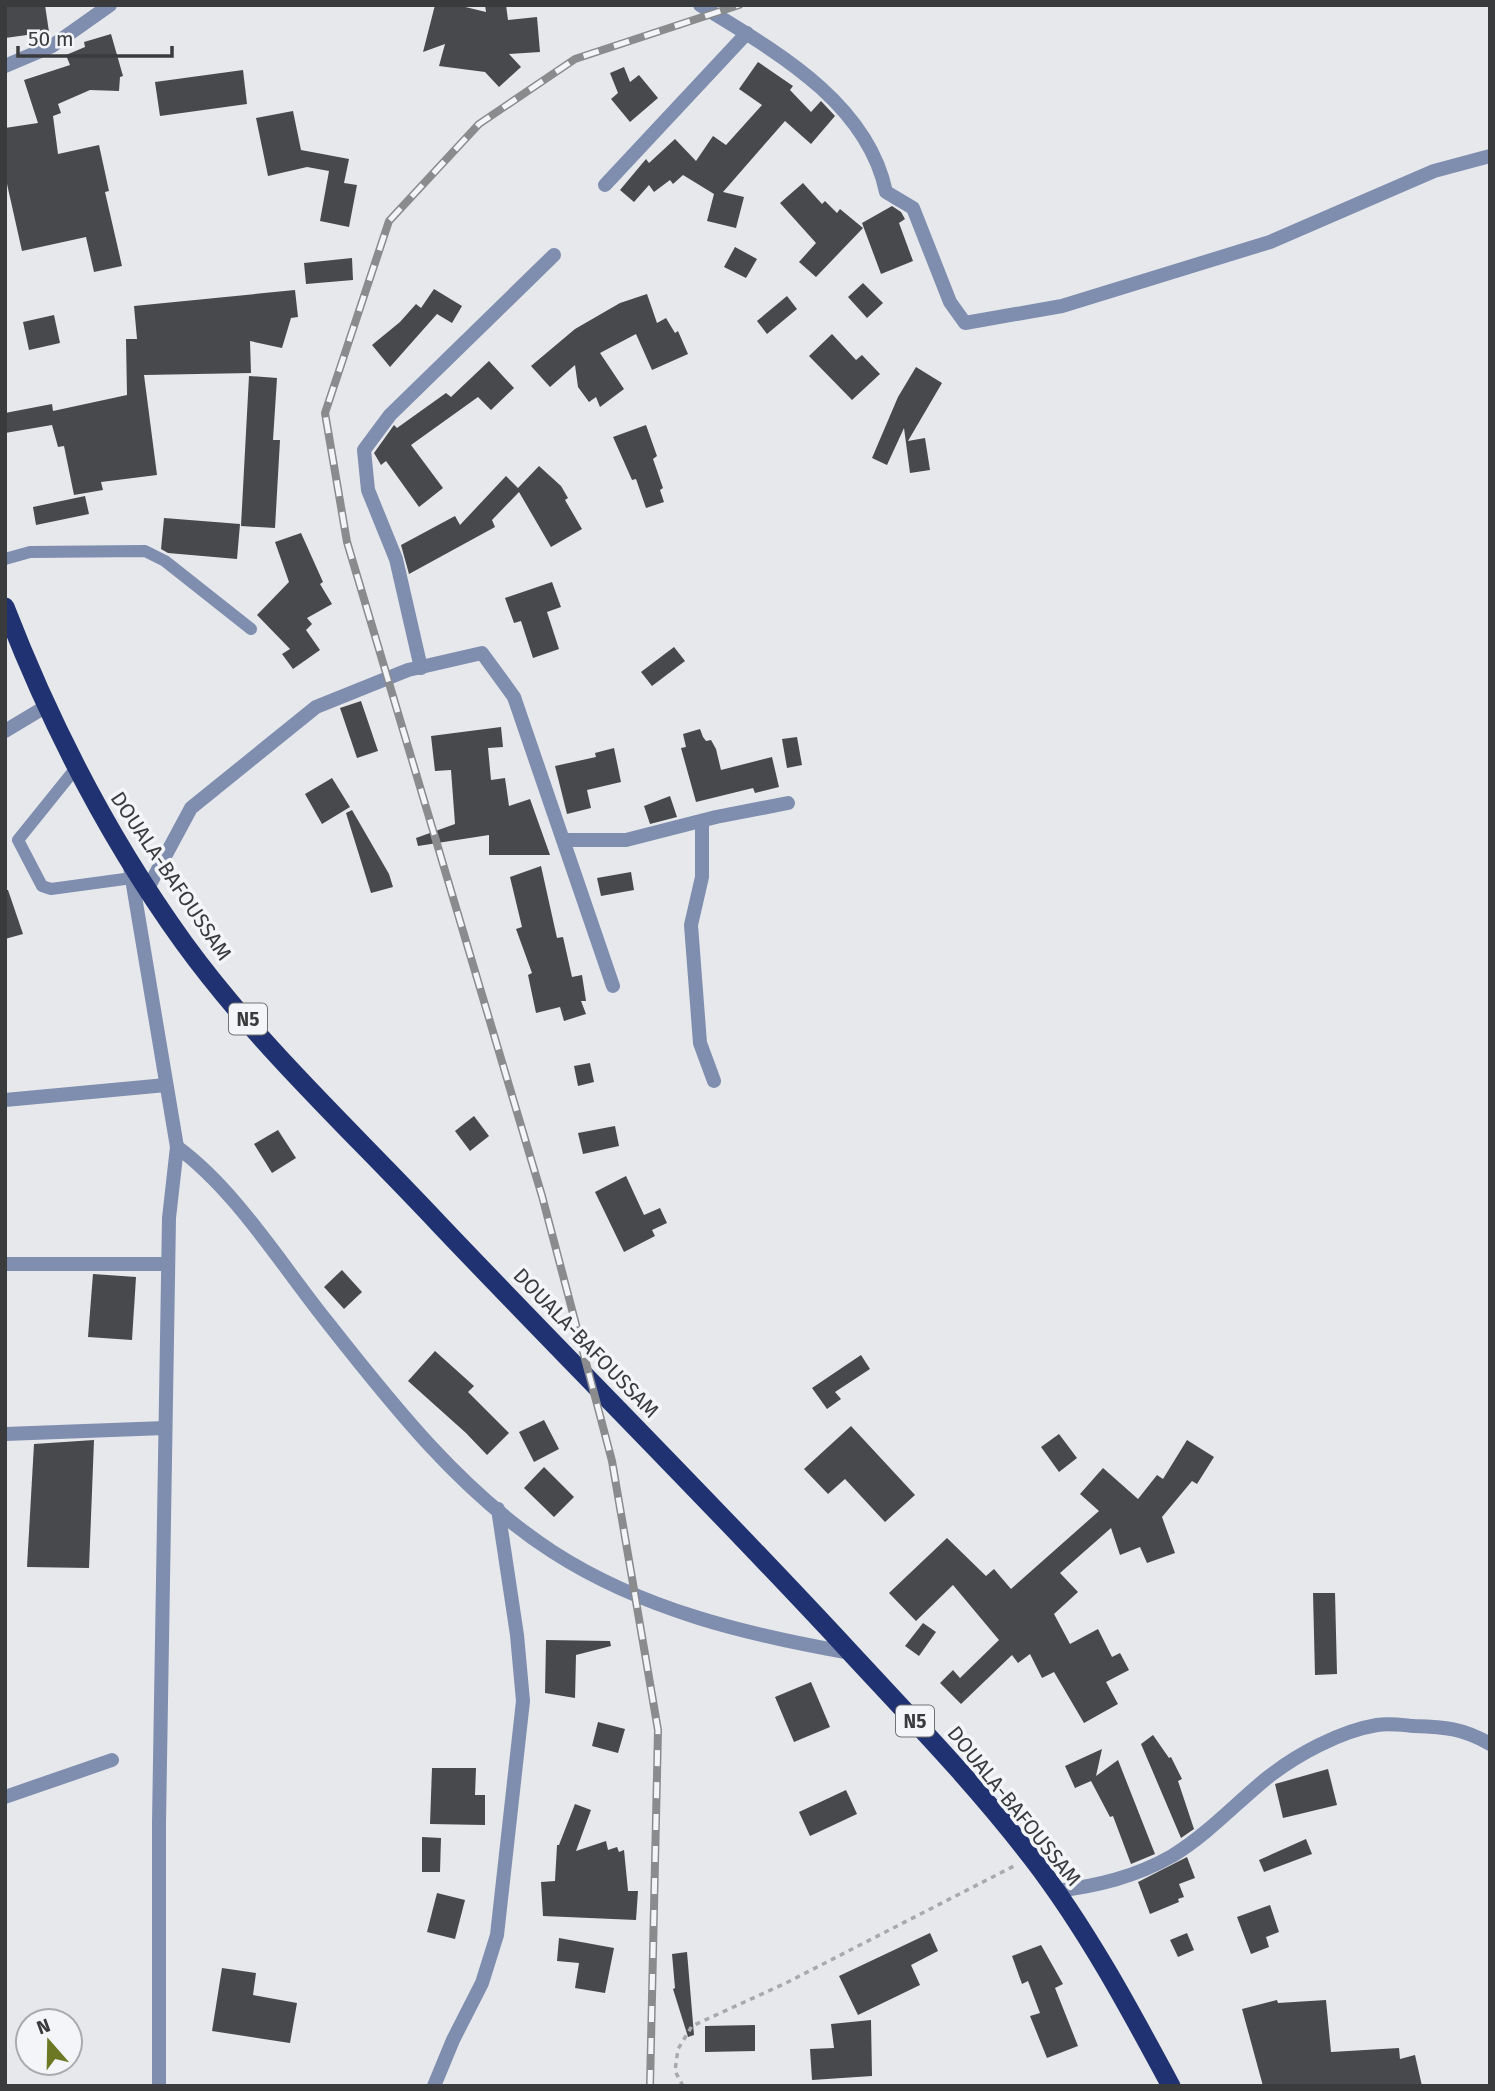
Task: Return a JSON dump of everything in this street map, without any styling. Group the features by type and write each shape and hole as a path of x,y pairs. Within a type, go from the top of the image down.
{"highway":[{"name":"DOUALA-BAFOUSSAM","path":"5,607 45,707 76,768 136,875 212,978 296,1073 607,1396 936,1745 1032,1857 1056,1891 1115,1986 1171,2086"}],"street":[{"path":"5,66 52,46 110,5"},
{"path":"700,5 747,33 823,90 855,123 877,159 886,192 913,208 950,302 965,323 1062,306 1270,242 1434,171 1490,156"},
{"path":"605,185 747,33"},
{"path":"421,668 396,559 368,490 364,450 390,415 554,255"},
{"path":"159,2086 168,1264 169,1218 177,1147 136,875 191,808 316,707 421,668 482,653 514,697 613,986"},
{"path":"5,731 45,707"},
{"path":"564,840 626,840 788,803"},
{"path":"702,821 702,877 691,925 700,1043 714,1081"},
{"path":"5,1100 166,1085"},
{"path":"177,1147 213,1178 408,1422 441,1459 552,1552 595,1575 701,1620 762,1637 851,1653"},
{"path":"5,1264 168,1264"},
{"path":"5,1434 165,1427"},
{"path":"434,2086 453,2039 482,1983 493,1949 520,1741 522,1676 498,1509"},
{"path":"1056,1891 1106,1884 1164,1860 1200,1837 1269,1777 1334,1739 1357,1731 1388,1724 1442,1725 1465,1730 1490,1744"},
{"path":"5,1797 112,1760"}],"lane":[{"path":"5,559 30,552 145,551 165,561 251,629"},
{"path":"76,768 19,841 42,886 51,889 136,875"}],"path":[{"path":"683,2086 675,2071 678,2049 692,2026 786,1983 1032,1857"}],"building":[{"path":"5,5 45,5 49,32 5,38"},
{"path":"435,5 457,5 486,12 485,5 506,5 508,20 537,17 540,52 509,54 521,67 499,87 485,72 439,66 445,44 423,52"},
{"path":"111,34 123,76 120,77 119,91 90,90 58,104 61,113 53,116 58,154 99,145 109,191 105,192 122,266 94,272 86,237 22,251 5,175 5,128 38,123 24,80 70,65 66,55 85,47 84,42"},
{"path":"758,62 793,86 790,90 811,112 821,101 835,116 811,144 785,121 723,192 744,197 736,228 707,221 714,194 683,175 673,184 670,180 654,192 649,185 634,202 620,190 646,159 649,163 675,139 696,161 713,136 726,145 762,105 739,89"},
{"path":"624,67 630,82 639,75 658,98 630,122 611,99 618,93 610,73"},
{"path":"243,70 247,104 160,116 155,82"},
{"path":"293,111 301,150 349,159 344,183 357,185 349,227 320,221 329,171 307,167 268,176 256,118"},
{"path":"803,183 822,204 825,201 837,213 840,209 863,228 816,277 799,262 816,243 780,203"},
{"path":"892,206 901,212 905,219 899,223 913,261 881,274 862,223"},
{"path":"735,247 757,259 746,278 724,267"},
{"path":"352,258 353,280 306,284 304,263"},
{"path":"863,283 883,303 867,318 848,297"},
{"path":"434,289 462,306 452,323 437,314 390,367 372,345 400,322 416,304 421,308"},
{"path":"295,290 298,317 291,318 282,348 250,341 251,373 144,375 157,475 101,482 103,490 74,495 64,446 58,447 52,425 5,433 5,413 52,404 53,411 127,395 126,339 137,339 134,306"},
{"path":"647,294 657,323 666,318 675,333 678,331 688,354 652,370 636,334 600,353 624,389 600,407 596,397 589,402 578,387 575,365 550,387 531,366 575,329 620,303"},
{"path":"787,296 797,309 767,334 757,321"},
{"path":"54,315 60,343 29,350 23,322"},
{"path":"832,334 856,360 862,355 880,374 852,400 809,356"},
{"path":"489,361 514,388 491,410 478,397 411,445 443,488 419,507 386,461 381,465 374,453 394,425 397,428 446,393 451,397"},
{"path":"916,367 942,383 908,441 925,438 930,470 910,473 904,428 887,465 872,458 898,397"},
{"path":"249,376 277,378 273,440 280,440 275,528 241,526"},
{"path":"646,425 657,456 653,459 663,488 660,490 664,502 646,508 636,479 632,480 613,437"},
{"path":"539,466 561,486 568,498 565,500 582,529 551,547 519,492 492,520 495,527 409,574 401,545 455,516 460,525 506,476 518,488"},
{"path":"85,496 89,514 36,525 33,507"},
{"path":"164,518 240,524 237,559 168,553 161,549"},
{"path":"301,533 323,582 320,584 332,604 307,618 312,624 306,630 320,650 293,669 282,654 290,649 257,615 289,582 275,542"},
{"path":"552,582 561,607 547,612 559,649 533,658 521,621 514,623 505,598"},
{"path":"674,647 685,661 652,686 641,672"},
{"path":"361,701 378,751 357,758 340,708"},
{"path":"501,727 503,747 488,748 491,780 505,778 509,806 530,799 550,855 489,855 489,835 418,846 416,838 455,824 451,770 435,771 431,736"},
{"path":"700,729 706,741 711,740 716,749 721,770 772,757 779,787 755,793 753,788 696,802 681,748 686,747 683,734"},
{"path":"797,737 802,765 787,768 782,739"},
{"path":"614,748 621,782 587,790 591,808 567,814 555,766 596,757 595,753"},
{"path":"332,778 350,807 322,824 305,794"},
{"path":"670,796 677,817 650,824 644,806"},
{"path":"352,810 389,874 393,887 371,893 346,813"},
{"path":"541,866 557,938 563,937 572,977 582,975 586,1001 581,1001 586,1014 564,1021 560,1007 536,1013 528,975 532,973 516,929 522,927 510,877"},
{"path":"631,872 634,890 601,896 597,878"},
{"path":"5,890 8,890 23,934 5,939"},
{"path":"590,1063 594,1082 578,1086 574,1066"},
{"path":"474,1116 489,1136 470,1151 455,1131"},
{"path":"615,1126 619,1146 583,1154 578,1133"},
{"path":"278,1130 296,1158 272,1173 254,1144"},
{"path":"626,1176 644,1215 660,1208 667,1223 652,1230 655,1236 624,1252 595,1192"},
{"path":"342,1270 362,1292 344,1309 324,1287"},
{"path":"93,1274 136,1277 132,1340 88,1337"},
{"path":"435,1351 474,1386 468,1392 509,1433 487,1455 408,1381"},
{"path":"861,1355 870,1369 835,1392 841,1399 827,1409 812,1388"},
{"path":"544,1420 559,1449 534,1462 519,1432"},
{"path":"851,1426 915,1495 885,1522 845,1479 828,1494 804,1469"},
{"path":"1059,1434 1077,1458 1059,1472 1041,1447"},
{"path":"94,1440 89,1568 27,1567 34,1444"},
{"path":"1187,1440 1214,1457 1197,1484 1192,1481 1162,1517 1175,1553 1147,1563 1140,1547 1120,1555 1111,1528 1060,1573 1078,1592 1054,1614 1070,1644 1098,1629 1112,1657 1120,1653 1129,1670 1106,1682 1118,1704 1084,1723 1054,1672 1042,1678 1030,1654 1018,1663 1012,1655 961,1704 940,1683 953,1670 960,1678 999,1640 953,1585 916,1621 889,1593 947,1538 986,1576 994,1569 1011,1589 1099,1511 1080,1494 1103,1468 1138,1499 1157,1475 1163,1479"},
{"path":"544,1467 574,1497 554,1517 524,1488"},
{"path":"1313,1593 1335,1593 1337,1674 1315,1675"},
{"path":"923,1623 936,1632 919,1656 905,1646"},
{"path":"546,1640 610,1641 611,1646 576,1655 575,1698 545,1693"},
{"path":"811,1682 830,1727 794,1742 775,1697"},
{"path":"598,1722 625,1729 618,1753 592,1746"},
{"path":"1153,1735 1169,1758 1171,1757 1182,1779 1178,1781 1194,1829 1181,1838 1141,1744"},
{"path":"1102,1749 1096,1776 1118,1760 1155,1854 1131,1864 1113,1816 1110,1817 1091,1781 1075,1788 1065,1766"},
{"path":"432,1768 476,1768 475,1795 485,1795 485,1825 430,1824"},
{"path":"1328,1769 1337,1805 1283,1818 1275,1784"},
{"path":"846,1790 857,1814 810,1836 799,1812"},
{"path":"575,1804 591,1810 576,1851 606,1841 608,1850 617,1847 619,1852 624,1850 628,1891 638,1891 636,1920 543,1916 541,1882 555,1881 557,1845"},
{"path":"422,1837 441,1838 440,1872 422,1872"},
{"path":"1306,1839 1312,1854 1264,1872 1259,1860"},
{"path":"1187,1857 1195,1878 1179,1884 1184,1897 1178,1899 1179,1902 1150,1914 1138,1882"},
{"path":"437,1893 465,1900 455,1939 427,1932"},
{"path":"1270,1905 1279,1932 1266,1937 1269,1947 1251,1954 1237,1917"},
{"path":"930,1933 938,1951 911,1965 920,1985 858,2015 839,1976"},
{"path":"1187,1933 1194,1950 1178,1957 1170,1940"},
{"path":"559,1938 614,1948 605,1993 575,1988 579,1963 557,1961"},
{"path":"1041,1945 1063,1984 1055,1988 1078,2046 1047,2058 1030,2016 1040,2013 1028,1981 1022,1984 1012,1956"},
{"path":"687,1952 694,2035 688,2037 673,1989 672,1954"},
{"path":"222,1968 256,1973 253,1995 297,2003 290,2043 212,2031"},
{"path":"1277,2000 1278,2003 1326,2000 1331,2052 1399,2048 1400,2059 1415,2055 1422,2086 1263,2086 1242,2009"},
{"path":"871,2020 872,2076 812,2080 810,2049 834,2048 831,2024"},
{"path":"755,2025 755,2051 705,2052 705,2026"}],"railway":[{"path":"650,2086 658,1730 612,1461 542,1196 347,542 325,413 389,221 479,124 575,59 739,5"}]}
